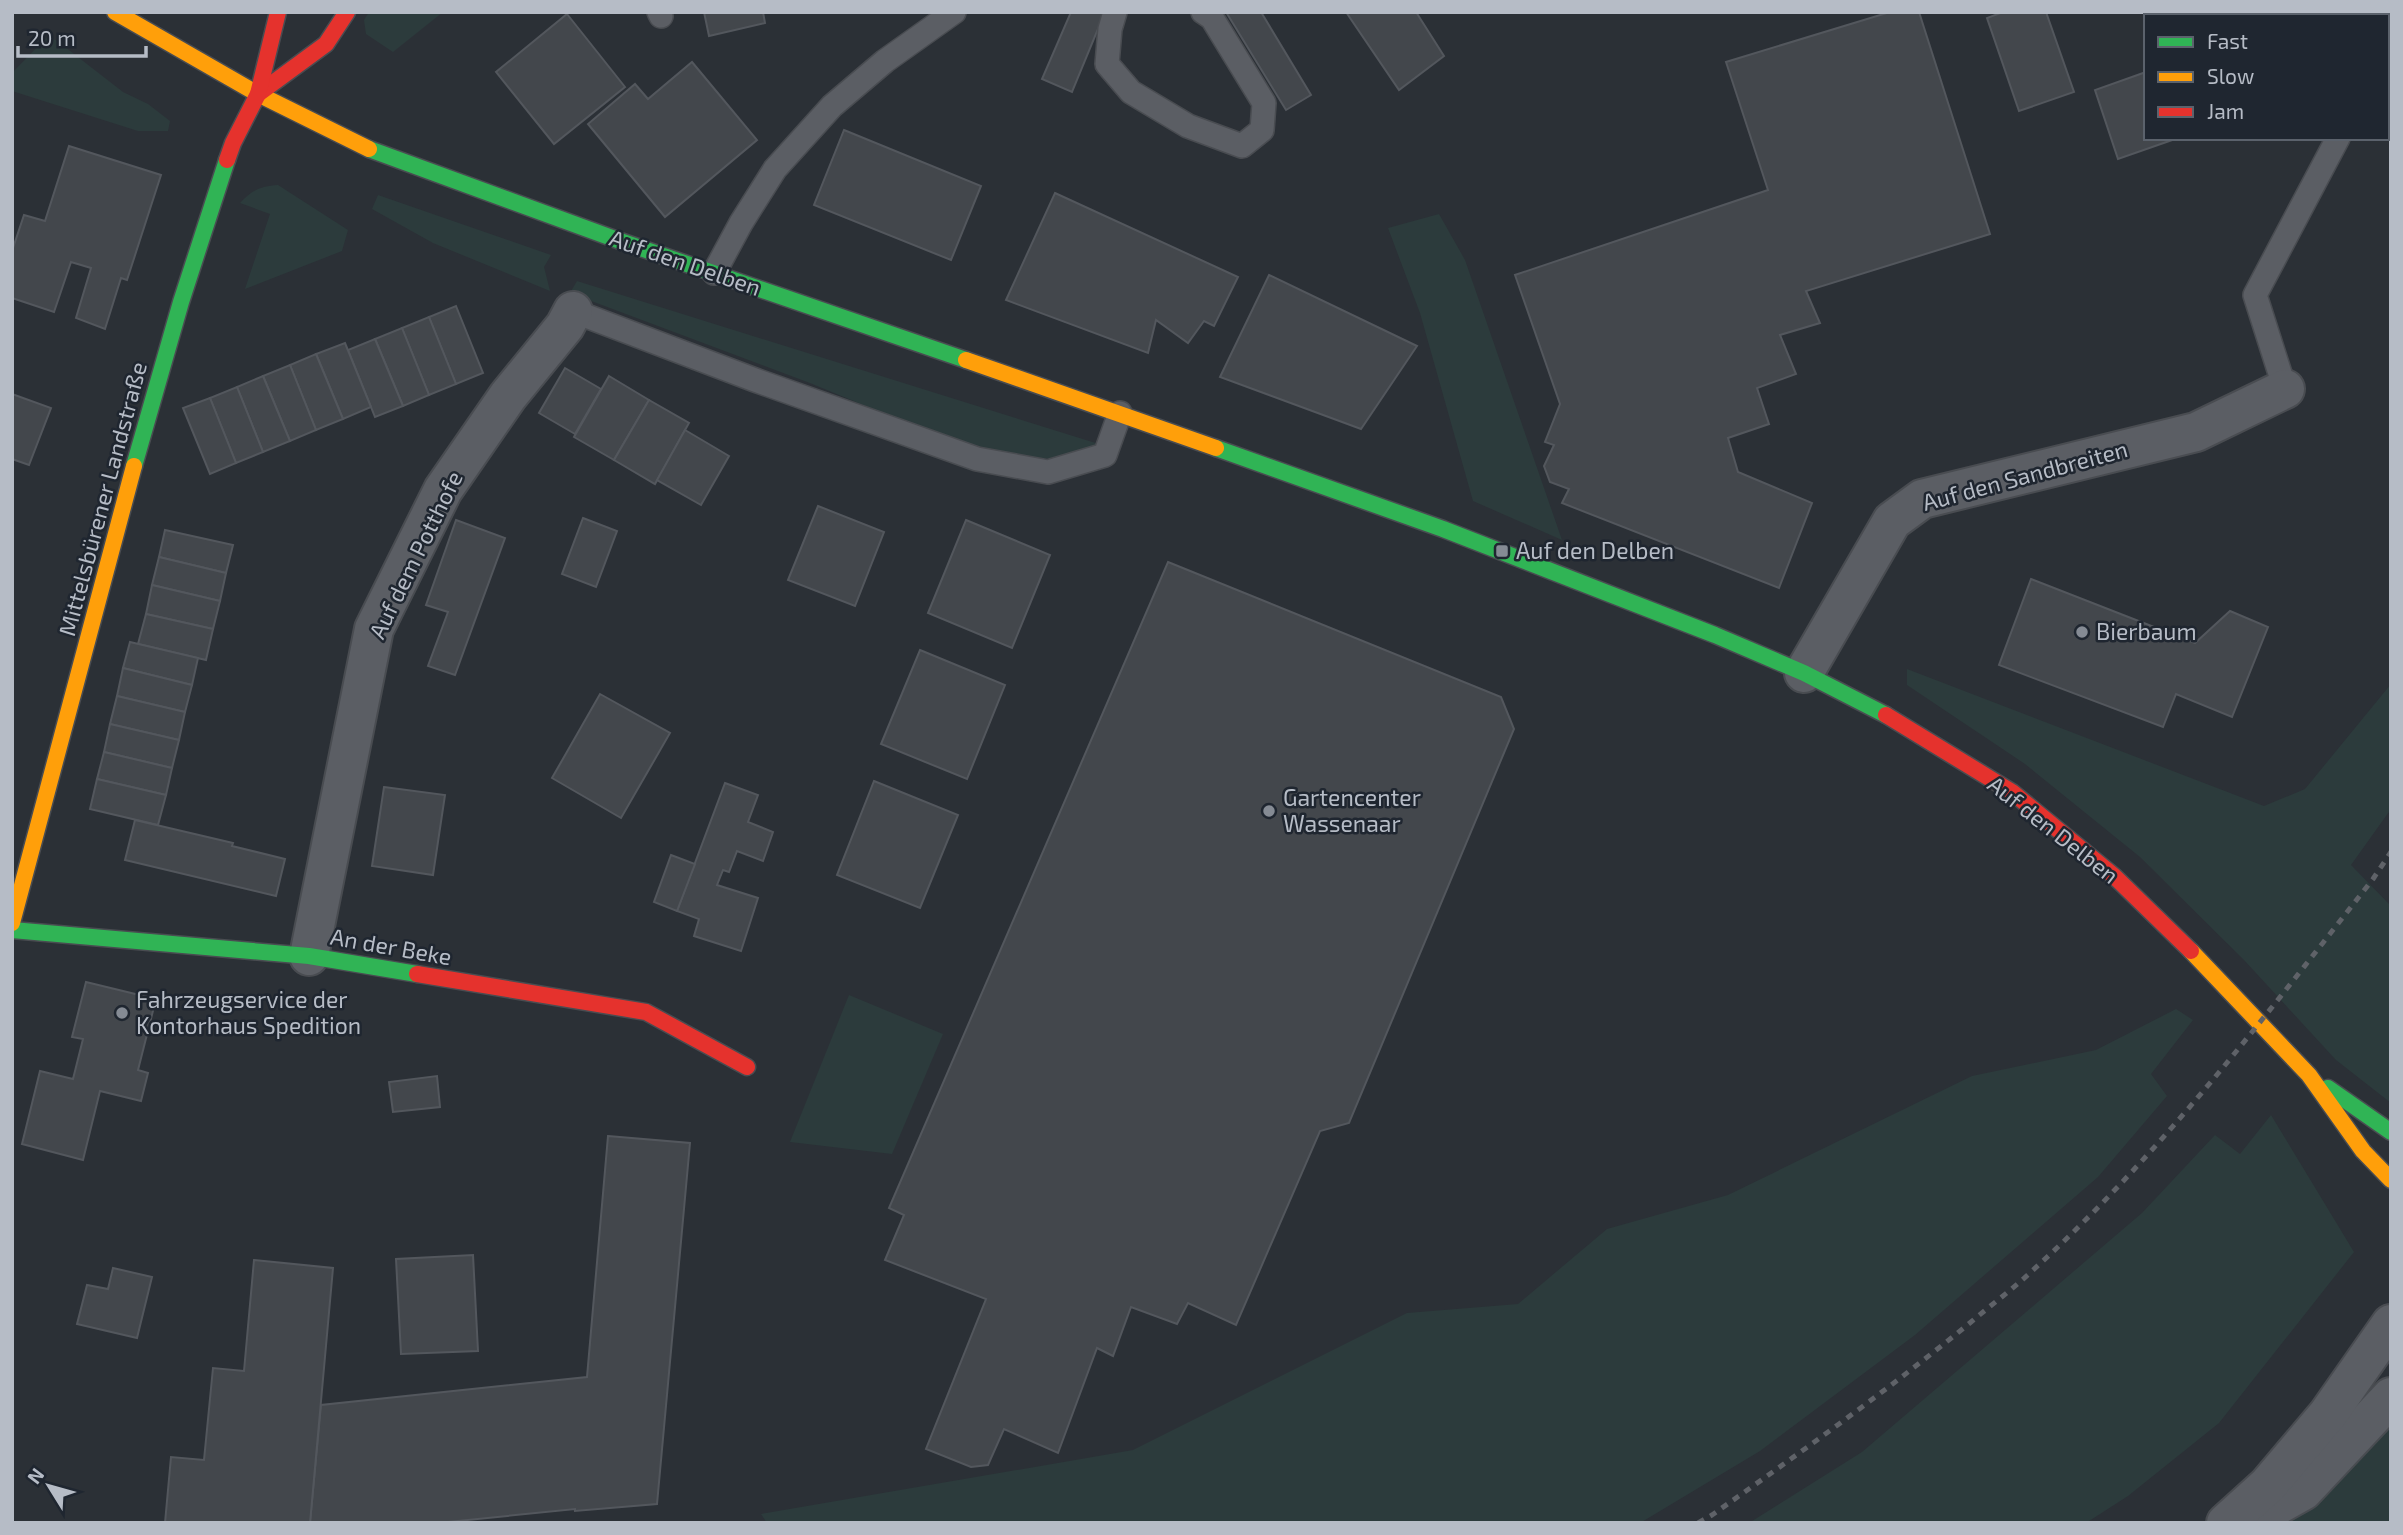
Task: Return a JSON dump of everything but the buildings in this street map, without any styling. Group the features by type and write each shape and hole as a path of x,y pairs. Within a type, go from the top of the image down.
{"main road":[{"name":"Auf den Delben","path":"115,12 258,94 364,147 1489,546 1715,635 1804,673 1886,715 2012,792 2150,909 2309,1075 2362,1151 2391,1180"},
{"path":"258,94 278,12"},
{"path":"258,94 326,44 347,12"},
{"name":"Mittelsbürener Landstraße","path":"12,923 154,395 233,143 258,94"},
{"name":"An der Beke","path":"12,930 309,956 646,1012 747,1067"},
{"name":"Auf den Delben","path":"2309,1075 2391,1132"}],"street":[{"name":"Auf dem Potthofe","path":"309,956 374,629 443,490 508,396 565,326 573,311"},
{"name":"Auf den Sandbreiten","path":"1804,673 1892,521 1922,499 2196,432 2285,389"},
{"path":"2226,1523 2268,1485 2328,1414 2391,1324"},
{"path":"2245,1523 2303,1491 2391,1397"}],"lane":[{"path":"714,273 775,169 832,106 884,61 954,12"},
{"path":"1115,12 1107,64 1131,92 1188,126 1242,146 1262,130 1264,103 1212,18 1203,12"},
{"path":"2285,389 2255,295 2337,140"},
{"path":"573,311 755,380 977,459 1048,472 1104,455 1120,413"}],"shaded area":[{"path":"369,12 443,12 393,52 366,34 364,20"},
{"path":"46,38 56,40 123,92 148,104 170,121 168,131 138,131 12,91 12,73"},
{"path":"278,185 348,230 342,251 245,289 270,214 240,203 257,190"},
{"path":"378,195 551,255 544,267 550,291 433,243 372,209"},
{"path":"1439,214 1465,260 1562,540 1473,501 1420,313 1388,228"},
{"path":"577,281 1102,445 1062,459 1017,457 965,447 810,383 570,293"},
{"path":"1907,669 2264,806 2305,789 2391,684 2391,809 2351,865 2389,904 2391,902 2391,1103 2336,1060 2244,960 2140,857 2025,764 1907,685"},
{"path":"849,995 943,1034 892,1154 790,1142"},
{"path":"2176,1009 2193,1020 2151,1074 2167,1096 2098,1177 1915,1335 1760,1451 1640,1523 767,1523 761,1514 1133,1450 1407,1313 1518,1304 1607,1229 1728,1195 1972,1076 2096,1050"},
{"path":"2271,1115 2354,1252 2219,1423 2128,1496 2086,1523 1749,1523 1862,1452 2142,1213 2215,1135 2240,1154"},
{"path":"2391,1426 2391,1523 2276,1523 2337,1479"}],"railway":[{"path":"1698,1523 1908,1372 2017,1284 2079,1226 2125,1180 2211,1082 2373,879 2391,852"}],"traffic: fast":[{"path":"369,149 623,242 966,360"},
{"path":"134,466 181,302 227,160"},
{"path":"1216,448 1443,529 1715,635 1804,673 1886,715"},
{"path":"12,930 309,956 417,974"},
{"path":"2328,1088 2391,1132"}],"traffic: slow":[{"path":"115,12 258,94 369,149"},
{"path":"966,360 1216,448"},
{"path":"12,923 134,466"},
{"path":"2191,951 2309,1075 2363,1151 2391,1180"}],"traffic: jam":[{"path":"227,160 258,94 278,12"},
{"path":"258,94 326,44 347,12"},
{"path":"1886,715 2012,792 2114,876 2191,951"},
{"path":"417,974 646,1012 747,1067"}],"place":[{"name":"Auf den Delben","path":"1502,551"},
{"name":"Bierbaum","path":"2082,632"},
{"name":"Gartencenter Wassenaar","path":"1269,811"},
{"name":"Fahrzeugservice der Kontorhaus Spedition","path":"122,1013"}]}
